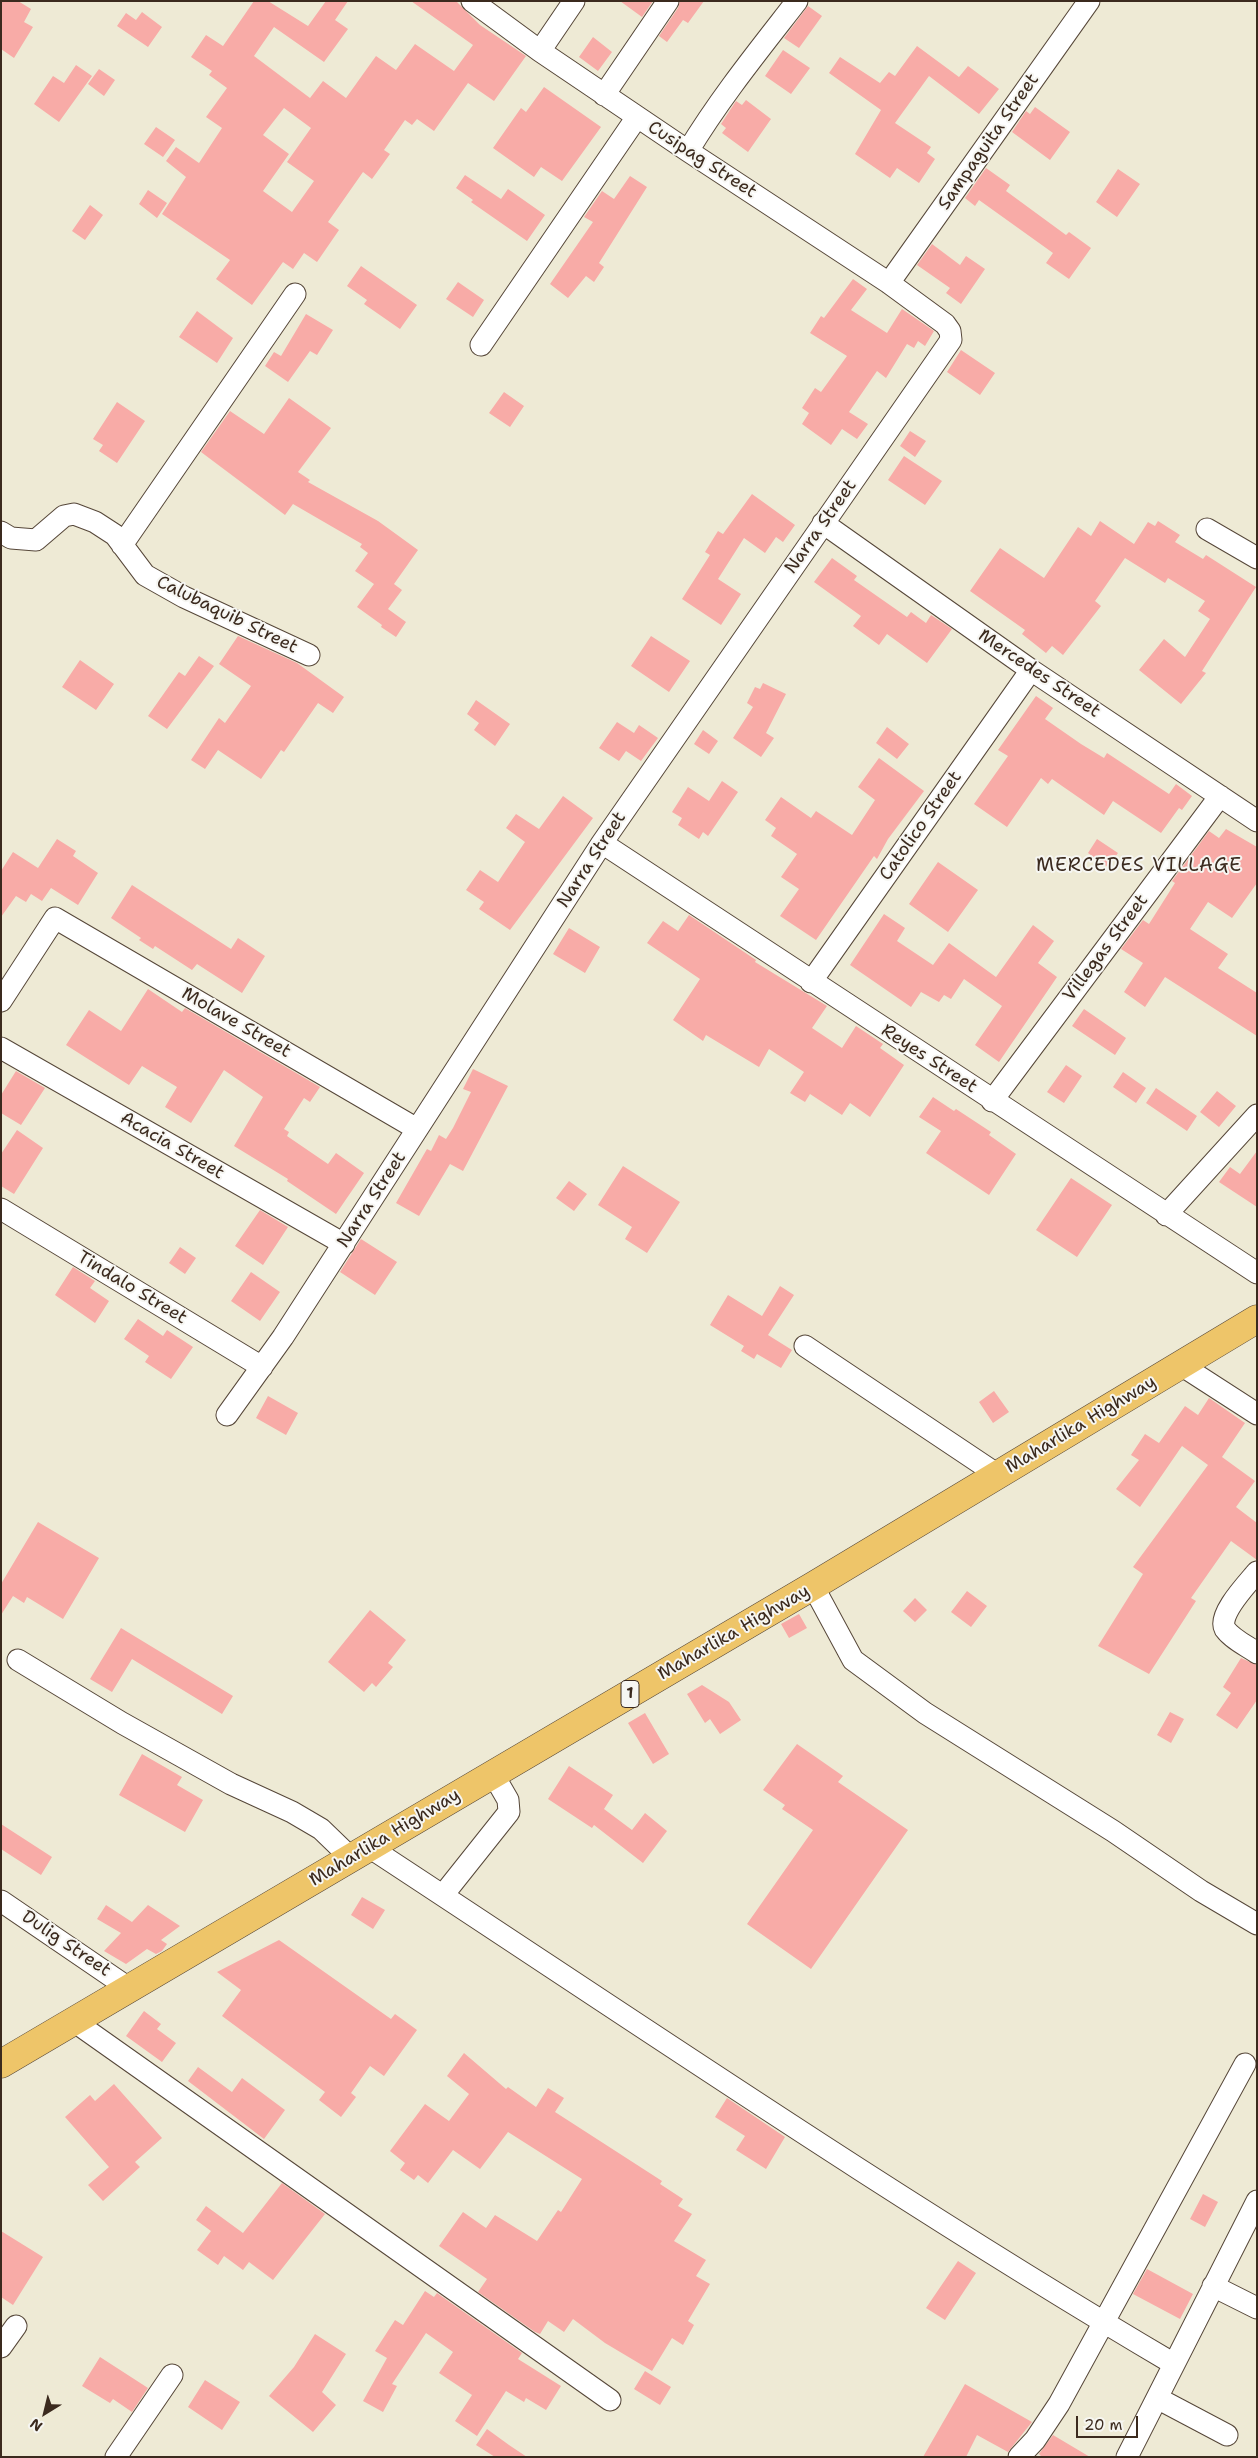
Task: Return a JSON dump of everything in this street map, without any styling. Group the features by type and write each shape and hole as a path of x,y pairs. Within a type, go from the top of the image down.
{"highway":[{"name":"Maharlika Highway","path":"1,2064 813,1586 1257,1319"}],"street":[{"name":"Cusipag Street","path":"472,1 604,95 890,283 934,315"},
{"path":"540,51 574,1"},
{"path":"604,95 668,1"},
{"path":"688,151 707,119 747,64 797,1"},
{"name":"Sampaguita Street","path":"890,283 1089,1"},
{"path":"481,345 637,117"},
{"path":"122,545 296,294"},
{"name":"Narra Street","path":"227,1415 262,1367 344,1244 602,843 823,523 947,348 951,340 950,331 934,315"},
{"name":"Calubaquib Street","path":"1,532 11,538 36,540 57,520 74,514 104,527 115,535 146,576 184,597 309,655"},
{"name":"Mercedes Street","path":"823,523 1031,670 1257,821"},
{"path":"1207,529 1257,558"},
{"name":"Catolico Street","path":"811,982 1031,670"},
{"name":"Villegas Street","path":"992,1101 1220,796"},
{"name":"Reyes Street","path":"602,843 992,1101 1257,1273"},
{"name":"Molave Street","path":"1,1001 56,918 417,1129"},
{"name":"Acacia Street","path":"1,1048 344,1244"},
{"path":"1166,1215 1257,1115"},
{"name":"Tindalo Street","path":"1,1208 262,1367"},
{"path":"805,1346 998,1475"},
{"path":"1181,1365 1257,1414"},
{"path":"1257,1572 1236,1597 1224,1617 1225,1628 1257,1653"},
{"path":"813,1586 854,1660 925,1713 1113,1831 1201,1891 1257,1924"},
{"path":"18,1660 122,1723 231,1784 292,1812 360,1852 443,1895 841,2157 1174,2364"},
{"path":"443,1895 509,1812 508,1800 493,1774"},
{"name":"Dulig Street","path":"1,1901 130,1989"},
{"path":"75,2022 610,2400"},
{"path":"1019,2457 1035,2440 1059,2404 1102,2321 1245,2064"},
{"path":"1127,2457 1257,2201"},
{"path":"1214,2286 1257,2308"},
{"path":"1,2347 16,2326"},
{"path":"116,2457 172,2375"},
{"path":"1157,2398 1227,2435"}],"building":[{"path":"1,1 18,1 31,9 24,22 33,27 14,58 1,49"},
{"path":"254,1 268,1 308,26 326,1 348,1 335,20 348,29 324,62 274,27 254,56 310,98 323,81 346,98 376,56 396,70 415,44 454,71 473,45 411,1 456,1 480,25 526,56 494,101 468,83 434,131 417,119 412,125 405,120 384,150 390,154 372,179 363,172 328,222 339,230 317,262 304,253 293,269 283,262 252,305 216,279 230,260 162,214 186,177 166,161 176,147 199,163 222,128 206,117 227,88 209,75 212,71 191,57 206,35 223,46","holes":["284,108 311,128 287,162 314,181 292,212 263,191 289,154 263,135"]},
{"path":"620,1 653,1 642,17"},
{"path":"680,1 704,1 688,23 683,20 667,42 659,36 678,8"},
{"path":"808,6 822,16 799,48 784,38"},
{"path":"142,12 162,27 148,47 117,26 126,13 136,20"},
{"path":"593,37 612,52 598,71 579,57"},
{"path":"917,46 959,77 968,66 999,89 979,114 929,76 895,123 931,147 927,153 935,159 919,183 897,168 890,178 855,154 881,110 829,73 840,57 880,83 889,72 895,76"},
{"path":"783,50 810,68 791,94 765,76"},
{"path":"76,65 92,76 59,122 34,104 53,76 64,83"},
{"path":"99,69 115,80 104,96 88,84"},
{"path":"544,87 601,127 562,181 541,167 534,177 493,148 521,108 526,112"},
{"path":"746,100 771,119 748,152 722,133 726,128 721,124 736,101 742,105"},
{"path":"1035,107 1070,132 1050,160 1012,132 1026,111 1030,114"},
{"path":"156,127 175,140 163,157 144,144"},
{"path":"986,168 1010,185 1006,191 1066,235 1069,232 1091,248 1069,279 1046,263 1053,253 979,200 975,206 965,198"},
{"path":"1118,169 1140,184 1117,217 1096,202"},
{"path":"465,175 501,199 508,189 545,215 527,241 471,202 473,200 456,188"},
{"path":"630,176 647,187 599,263 604,267 594,282 586,276 568,298 550,284 593,222 584,217 602,191 614,199"},
{"path":"148,190 167,203 157,218 139,204"},
{"path":"90,205 103,215 85,240 72,231"},
{"path":"932,244 960,265 966,256 985,269 961,304 946,293 950,288 917,265"},
{"path":"361,266 417,305 400,329 364,304 367,300 347,286"},
{"path":"853,279 867,289 851,310 887,333 902,309 934,331 925,346 918,341 914,348 907,344 886,378 877,371 849,412 868,424 857,439 842,429 831,445 802,424 809,413 802,408 815,388 821,392 847,356 810,333 821,316 824,318"},
{"path":"458,282 484,300 473,317 446,299"},
{"path":"197,311 233,338 217,363 179,337"},
{"path":"306,314 333,330 317,355 310,351 288,382 265,366 274,352 281,356"},
{"path":"961,350 995,373 980,395 947,372"},
{"path":"504,392 524,406 510,427 489,413"},
{"path":"289,398 331,428 298,472 310,480 308,482 378,521 418,550 394,584 402,590 388,609 406,622 396,637 357,607 374,584 355,571 368,553 360,547 362,544 293,504 285,515 201,452 230,411 264,434"},
{"path":"117,402 145,421 117,463 99,451 103,445 93,439"},
{"path":"910,431 926,441 915,457 900,446"},
{"path":"904,456 942,481 925,505 888,480"},
{"path":"752,494 795,525 783,542 776,537 765,553 744,538 718,579 741,594 721,625 682,599 710,555 705,552 718,531 723,534"},
{"path":"1100,521 1134,544 1148,522 1155,526 1158,521 1180,535 1175,542 1203,559 1206,555 1256,587 1202,671 1206,673 1181,704 1139,670 1164,639 1185,657 1210,619 1198,611 1205,601 1168,578 1165,583 1125,558 1095,601 1101,606 1063,655 1052,646 1046,653 1022,634 1025,630 970,591 1000,548 1044,578 1078,527 1091,536"},
{"path":"832,558 857,576 854,580 907,617 911,612 926,623 931,615 952,629 927,663 887,634 879,645 853,626 861,616 814,582"},
{"path":"238,636 297,663 344,697 333,713 318,703 284,752 281,750 261,779 218,750 205,769 191,760 219,718 225,723 251,686 219,664"},
{"path":"651,636 690,661 669,692 631,666"},
{"path":"199,656 214,666 167,729 148,716 179,672 185,676"},
{"path":"80,660 114,684 96,710 62,687"},
{"path":"763,683 786,694 766,733 774,738 761,757 733,738 753,707 747,703 755,687 760,689"},
{"path":"1036,696 1053,708 1045,719 1081,744 1104,758 1107,753 1169,794 1176,784 1192,796 1182,810 1179,808 1161,833 1113,801 1104,815 1052,779 1048,784 1041,778 1007,827 974,804 1008,756 998,750"},
{"path":"476,700 510,724 495,746 474,730 479,723 467,714"},
{"path":"617,722 634,733 639,725 658,738 641,761 626,751 619,761 599,748"},
{"path":"887,727 909,744 897,759 876,743"},
{"path":"703,730 718,741 709,754 694,744"},
{"path":"879,758 924,791 888,839 877,859 874,856 816,940 780,916 799,889 781,877 797,854 771,836 776,828 765,820 781,797 811,818 816,811 852,835 875,800 858,787"},
{"path":"722,781 738,792 708,836 703,832 699,839 678,825 682,818 672,812 688,787 709,801"},
{"path":"563,796 593,818 510,930 479,909 484,902 466,890 480,870 498,882 525,842 506,828 516,814 539,829"},
{"path":"1226,829 1257,847 1257,883 1232,918 1208,902 1190,929 1228,954 1218,968 1257,993 1257,1036 1165,977 1145,1007 1124,992 1143,963 1121,949 1143,920 1149,924 1175,883 1172,881 1209,831 1219,838"},
{"path":"57,839 76,851 73,856 98,873 78,905 51,888 42,901 31,894 26,902 16,896 1,917 1,871 13,852 38,868"},
{"path":"1097,839 1118,853 1108,867 1088,853"},
{"path":"938,862 978,890 948,932 909,904"},
{"path":"132,885 231,949 238,938 265,956 242,993 197,964 192,970 155,946 153,949 139,940 141,938 111,918"},
{"path":"884,914 905,928 897,941 933,965 949,943 996,977 1033,925 1054,941 1038,963 1057,977 999,1062 975,1045 1002,1006 964,979 951,999 944,995 939,1002 921,992 911,1007 850,965"},
{"path":"689,915 756,960 755,962 827,1006 812,1028 842,1048 856,1026 883,1044 880,1048 904,1065 870,1117 850,1103 842,1115 810,1094 805,1102 790,1093 804,1072 769,1049 759,1067 706,1035 703,1041 673,1020 700,979 647,943 663,921 678,931"},
{"path":"569,928 600,947 585,973 553,954"},
{"path":"148,989 182,1012 185,1008 320,1087 310,1102 304,1098 284,1129 289,1132 287,1136 328,1164 336,1153 364,1173 336,1214 287,1181 288,1179 234,1146 263,1097 224,1070 191,1123 165,1107 177,1087 142,1066 129,1085 66,1045 89,1010 121,1031"},
{"path":"1084,1009 1126,1038 1115,1055 1072,1026"},
{"path":"1066,1065 1082,1076 1064,1103 1047,1092"},
{"path":"473,1069 508,1086 463,1171 450,1164 419,1216 396,1203 427,1149 431,1151 439,1135 446,1139 453,1128 471,1092 463,1089"},
{"path":"16,1071 45,1088 21,1125 1,1113 1,1095"},
{"path":"1123,1072 1146,1088 1136,1103 1113,1087"},
{"path":"1156,1088 1197,1116 1187,1131 1146,1103"},
{"path":"1217,1091 1236,1106 1219,1127 1200,1112"},
{"path":"933,1097 954,1111 956,1109 991,1132 989,1135 1016,1154 989,1195 926,1153 941,1131 919,1117"},
{"path":"17,1130 43,1148 14,1194 1,1186 1,1154"},
{"path":"1257,1151 1257,1207 1219,1182 1230,1167 1240,1174"},
{"path":"623,1166 680,1202 647,1253 625,1239 632,1227 598,1205"},
{"path":"1071,1178 1112,1205 1077,1257 1036,1230"},
{"path":"569,1181 587,1194 574,1211 556,1198"},
{"path":"260,1210 288,1227 263,1265 235,1246"},
{"path":"361,1239 397,1262 375,1295 340,1272"},
{"path":"180,1247 196,1258 185,1274 169,1263"},
{"path":"73,1267 95,1281 90,1288 109,1301 95,1323 55,1295"},
{"path":"251,1272 280,1292 260,1321 231,1301"},
{"path":"780,1286 794,1295 768,1335 792,1350 781,1368 757,1354 754,1359 741,1351 744,1346 710,1325 728,1295 762,1316"},
{"path":"138,1319 163,1336 167,1330 193,1347 171,1379 145,1362 149,1356 124,1339"},
{"path":"994,1391 1009,1412 993,1423 979,1402"},
{"path":"268,1396 298,1413 286,1435 256,1418"},
{"path":"1209,1398 1245,1423 1222,1457 1255,1481 1236,1507 1257,1523 1257,1560 1231,1541 1191,1598 1196,1601 1149,1674 1098,1646 1143,1574 1133,1567 1208,1465 1182,1446 1140,1507 1116,1489 1139,1460 1131,1455 1145,1434 1159,1443 1185,1406 1198,1415"},
{"path":"38,1522 99,1558 63,1619 27,1597 24,1603 13,1596 1,1615 1,1584"},
{"path":"967,1591 987,1606 971,1627 951,1612"},
{"path":"915,1598 927,1610 915,1622 903,1611"},
{"path":"370,1610 406,1640 388,1663 393,1667 376,1687 372,1683 364,1692 328,1662"},
{"path":"799,1614 807,1628 789,1638 781,1624"},
{"path":"121,1628 233,1696 222,1714 132,1659 112,1692 90,1679"},
{"path":"1241,1658 1257,1665 1257,1700 1237,1729 1216,1715 1231,1693 1223,1687"},
{"path":"702,1685 729,1702 741,1720 720,1734 710,1719 705,1723 687,1694"},
{"path":"1170,1712 1184,1719 1171,1743 1157,1735"},
{"path":"645,1713 669,1754 653,1764 628,1723"},
{"path":"797,1744 843,1776 838,1782 908,1830 811,1969 747,1924 813,1830 782,1809 785,1805 763,1790"},
{"path":"142,1754 182,1777 177,1785 203,1800 185,1832 119,1795"},
{"path":"569,1766 613,1795 604,1809 632,1830 645,1813 667,1831 643,1863 594,1825 592,1828 548,1799"},
{"path":"1,1824 52,1857 41,1875 1,1849"},
{"path":"362,1897 385,1910 373,1929 351,1915"},
{"path":"106,1905 132,1922 148,1905 180,1926 161,1940 167,1944 162,1951 156,1954 147,1949 126,1964 104,1951 121,1933 97,1919"},
{"path":"279,1940 391,2019 395,2014 417,2030 384,2076 370,2066 351,2093 356,2097 341,2117 319,2100 325,2092 222,2016 241,1990 217,1972"},
{"path":"144,2011 161,2024 157,2029 176,2043 162,2062 126,2036"},
{"path":"464,2053 506,2089 508,2087 536,2107 548,2088 564,2098 555,2112 662,2181 660,2184 683,2199 678,2206 692,2214 674,2241 706,2260 696,2276 710,2284 688,2321 694,2325 683,2345 672,2338 652,2371 605,2343 573,2319 564,2332 548,2321 540,2334 535,2332 478,2292 487,2279 439,2246 463,2212 486,2228 495,2215 537,2241 558,2210 561,2212 582,2179 508,2132 480,2169 453,2150 428,2183 418,2175 414,2180 400,2170 405,2163 390,2151 425,2104 449,2121 469,2094 447,2076"},
{"path":"198,2067 232,2092 242,2078 285,2110 264,2139 188,2081"},
{"path":"114,2084 162,2138 135,2162 140,2167 103,2201 88,2185 109,2167 65,2117 90,2095 95,2101"},
{"path":"727,2098 785,2137 766,2169 736,2150 745,2136 715,2117"},
{"path":"282,2183 325,2214 273,2280 249,2262 243,2270 224,2256 218,2265 197,2250 211,2231 196,2220 206,2206 243,2233"},
{"path":"1203,2194 1218,2202 1205,2227 1190,2219"},
{"path":"1,2231 43,2257 13,2305 1,2297"},
{"path":"958,2261 976,2273 945,2320 926,2308"},
{"path":"1147,2269 1193,2294 1180,2319 1133,2294"},
{"path":"425,2291 434,2297 437,2293 522,2353 518,2359 561,2386 546,2410 526,2398 524,2402 506,2391 477,2436 455,2421 472,2395 439,2373 453,2352 426,2333 392,2384 397,2386 383,2412 363,2401 387,2358 375,2351 395,2320 403,2325"},
{"path":"315,2334 346,2354 322,2392 336,2405 313,2432 269,2396 294,2367"},
{"path":"100,2357 148,2388 132,2412 113,2399 110,2403 82,2386"},
{"path":"645,2371 671,2387 660,2405 634,2389"},
{"path":"205,2380 240,2402 222,2430 188,2407"},
{"path":"965,2384 1032,2422 1008,2452 977,2435 966,2457 923,2457"},
{"path":"487,2429 527,2457 495,2457 476,2445"},
{"path":"1053,2435 1090,2457 1042,2457 1039,2454"}],"district":[{"name":"MERCEDES VILLAGE","path":"1139,866"}]}
